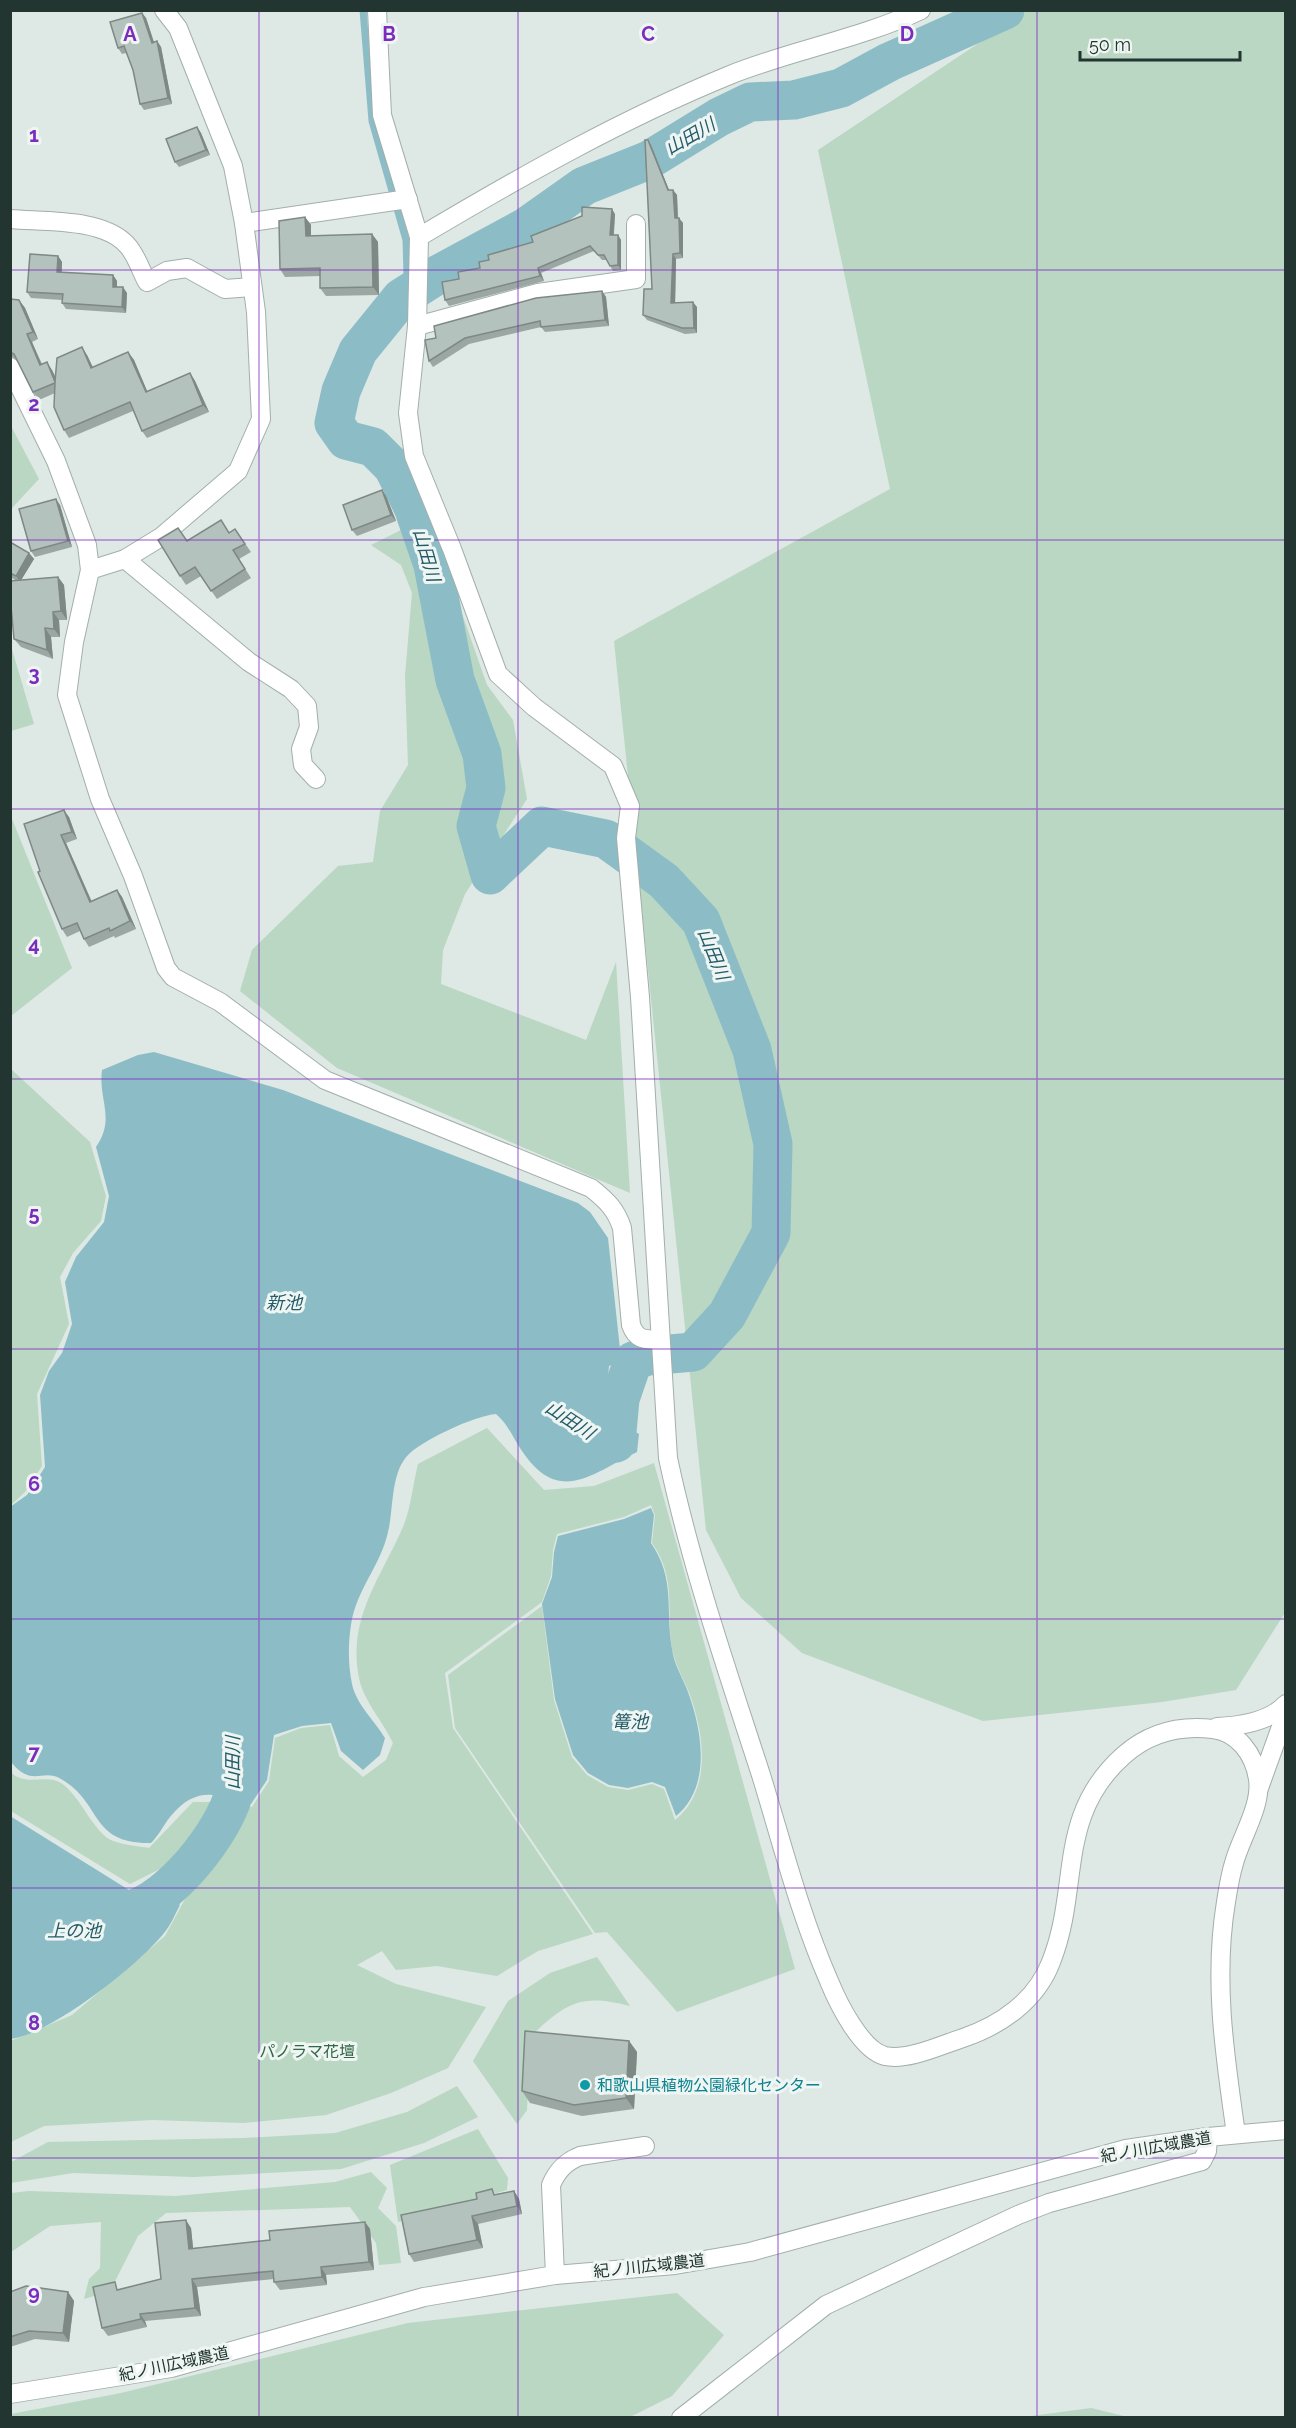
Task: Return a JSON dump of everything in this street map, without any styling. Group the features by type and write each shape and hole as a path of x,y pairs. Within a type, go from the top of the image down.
{"street":[{"path":"90,570 125,559 161,537 238,471 261,419 252,287 244,223 233,166 178,28 164,10"},
{"path":"376,10 382,115 419,237 417,326 408,413 414,456 452,549 498,674 534,707 613,766 630,806 626,838 640,997 665,1435 672,1477 737,1701 829,1982 863,2042 871,2050 891,2057 909,2054 985,2030 1016,2010 1031,1995 1051,1964 1057,1943 1079,1821 1092,1790 1113,1764 1142,1741 1172,1730 1247,1723 1276,1712 1286,1704"},
{"path":"419,237 501,188 614,127 732,74 921,10"},
{"path":"244,223 408,199"},
{"path":"10,219 73,224 106,230 128,245 147,282 168,271 188,268 225,289 252,287"},
{"path":"417,326 538,292 636,279 636,224"},
{"path":"10,367 61,472 87,545 90,570 67,695 100,799 133,876 166,968 173,977 220,1002 325,1080 591,1188 609,1202 618,1215 622,1228 631,1326 634,1335 641,1340 660,1340"},
{"path":"125,559 249,662 291,689 307,706 309,727 302,749 303,765 316,779"},
{"path":"1236,2134 1223,2046 1219,1985 1221,1949 1234,1863 1286,1713"},
{"path":"1203,1728 1220,1730 1239,1739 1254,1764 1258,1790"},
{"name":"紀ノ川広域農道","path":"10,2394 171,2368 424,2297 555,2275 675,2265 750,2252 1098,2156 1208,2137 1286,2130"},
{"path":"681,2418 826,2305 1028,2211 1202,2161 1207,2151 1208,2137"},
{"path":"555,2275 551,2186 555,2175 571,2160 580,2156 645,2146"}],"green space":[{"path":"1027,11 1285,11 1286,1611 1236,1690 1162,1702 983,1721 802,1653 741,1598 706,1530 614,641 890,489 818,150"},
{"path":"11,426 39,479 10,509"},
{"path":"419,502 451,582 487,685 513,720 527,799 465,894 443,950 441,984 586,1040 616,962 630,1193 337,1068 240,991 252,950 338,866 373,862 380,811 408,765 405,676 412,593 401,565 371,545 401,530 400,507"},
{"path":"11,646 34,724 10,731"},
{"path":"10,814 72,968 11,1016 10,1016"},
{"path":"10,1050 12,1070 90,1142 106,1196 101,1221 73,1253 60,1277 69,1324 37,1394 42,1466 25,1492 11,1505"},
{"name":"パノラマ花壇","path":"487,1428 544,1490 594,1486 654,1463 795,1969 677,2012 607,1932 595,1933 455,1728 448,1675 542,1606 554,1700 572,1757 587,1775 608,1787 628,1790 652,1784 664,1789 675,1820 687,1808 700,1777 701,1742 694,1708 672,1649 668,1582 660,1556 652,1543 655,1515 651,1505 624,1517 557,1534 551,1576 542,1602 445,1673 453,1728 593,1934 538,1951 497,1976 437,1966 396,1970 382,1951 357,1965 396,1984 486,2007 448,2068 391,2093 326,2115 244,2123 152,2120 44,2126 11,2142 11,2041 72,2015 165,1936 236,1805 252,1807 269,1781 275,1738 301,1728 330,1725 339,1756 363,1777 386,1760 393,1743 369,1703 359,1678 357,1656 362,1617 376,1581 406,1520 418,1464"},
{"path":"10,1771 22,1779 49,1779 61,1783 106,1837 113,1841 149,1848 193,1802 212,1802 220,1806 208,1833 164,1867 130,1884 11,1811"},
{"path":"597,1957 630,2006 598,2001 575,2004 554,2016 530,2037 527,2110 517,2124 473,2061 508,2001 550,1973"},
{"path":"457,2086 478,2117 424,2143 341,2169 194,2177 73,2173 11,2183 11,2162 48,2142 244,2138 335,2133 407,2112"},
{"path":"478,2129 508,2178 507,2190 398,2222 390,2165"},
{"path":"371,2172 387,2188 378,2208 396,2226 401,2263 379,2265 376,2243 350,2207 166,2213 138,2236 110,2291 84,2299 89,2279 100,2268 101,2222 50,2226 11,2252 11,2193 29,2191 175,2196 335,2182"},
{"path":"677,2293 724,2335 672,2396 630,2417 11,2417 11,2414 121,2393 408,2323"},
{"path":"1091,2408 1128,2417 1024,2417"}],"water":[{"name":"新池","path":"154,1052 283,1090 578,1203 590,1212 608,1238 620,1349 617,1363 609,1366 604,1424 608,1430 632,1430 639,1434 637,1452 590,1476 563,1481 549,1477 536,1468 496,1414 450,1429 416,1448 403,1462 399,1471 385,1544 358,1600 350,1632 349,1662 352,1684 361,1705 385,1738 380,1755 363,1770 341,1751 331,1723 302,1726 274,1735 267,1780 251,1804 217,1795 198,1796 189,1800 170,1817 151,1843 131,1842 117,1837 106,1830 84,1799 61,1779 48,1775 25,1774 11,1762 10,1507 27,1495 45,1467 40,1395 49,1371 62,1353 72,1324 65,1282 76,1257 104,1222 109,1196 96,1147 102,1137 106,1118 101,1081 102,1070 138,1055"},
{"name":"篭池","path":"651,1508 654,1515 651,1543 659,1556 667,1582 673,1655 693,1707 700,1740 701,1757 695,1790 687,1804 676,1816 665,1787 652,1782 628,1788 609,1785 588,1773 573,1755 555,1699 542,1604 552,1577 558,1536 624,1519"},
{"name":"上の池","path":"10,1816 129,1890 155,1881 180,1905 171,1923 152,1947 115,1979 48,2025 11,2039"}],"building":[{"path":"142,13 152,43 157,41 168,98 140,104 133,70 124,46 118,48 110,22"},
{"path":"197,127 206,150 175,162 166,139"},
{"path":"645,140 648,140 668,190 673,190 675,218 679,218 680,253 673,254 671,303 693,302 694,328 682,328 643,315 644,289 652,289"},
{"path":"582,207 612,209 610,235 618,235 618,265 610,266 604,255 598,255 590,246 538,268 540,276 445,300 442,282 459,279 458,272 480,268 479,262 489,260 488,255 533,242 531,236 582,216"},
{"path":"305,217 306,236 372,234 373,287 320,288 320,268 280,269 279,221"},
{"path":"30,254 58,256 57,272 113,275 113,287 123,287 122,307 62,303 63,294 27,292"},
{"path":"602,291 605,320 541,327 540,321 465,338 429,361 425,340 436,338 434,326 536,298"},
{"path":"10,299 19,300 33,332 27,334 40,365 47,362 55,382 57,358 82,347 91,368 128,352 146,392 190,373 203,405 142,431 130,402 64,430 54,407 55,383 33,392 14,354 10,352"},
{"path":"382,490 391,515 352,530 343,505"},
{"path":"56,499 68,541 31,551 19,509"},
{"path":"221,520 229,533 235,529 245,544 233,550 245,569 211,591 195,567 180,576 158,540 178,528 187,541"},
{"path":"10,542 29,553 16,576 10,573"},
{"path":"58,577 61,611 53,612 54,629 45,628 47,650 14,639 10,581"},
{"path":"64,810 72,832 61,835 90,902 117,890 130,921 110,931 109,928 84,939 77,923 62,929 38,872 40,871 24,824"},
{"path":"525,2031 629,2041 626,2098 574,2105 522,2091"},
{"path":"492,2189 494,2195 514,2191 517,2206 472,2216 477,2240 409,2254 401,2215 477,2199 476,2193"},
{"path":"186,2220 189,2249 270,2240 269,2231 365,2222 369,2262 321,2267 322,2277 274,2282 273,2271 192,2279 195,2308 140,2314 141,2319 102,2328 93,2287 115,2282 117,2290 161,2279 155,2223"},
{"path":"26,2286 68,2292 63,2333 29,2331 10,2337 10,2292"}],"waterway":[{"path":"338,408 325,405 337,363 407,276 406,240 372,121 363,10"},
{"name":"山田川","path":"579,1429 592,1438 616,1443 620,1399 633,1361 648,1356 693,1352 727,1315 771,1233 773,1144 752,1050 701,921 664,881 606,839 542,826 490,875 476,826 486,788 482,754 455,680 433,565 413,507 393,467 373,447 346,440 334,423 341,391 358,351 401,298 439,274 526,227 584,186 649,160 719,117 750,102 794,100 841,88 889,62 1005,10"},
{"name":"山田川","path":"118,1912 135,1909 169,1887 186,1871 214,1835 233,1796 233,1746"}],"place":[{"name":"和歌山県植物公園緑化センター","path":"585,2085"}]}
